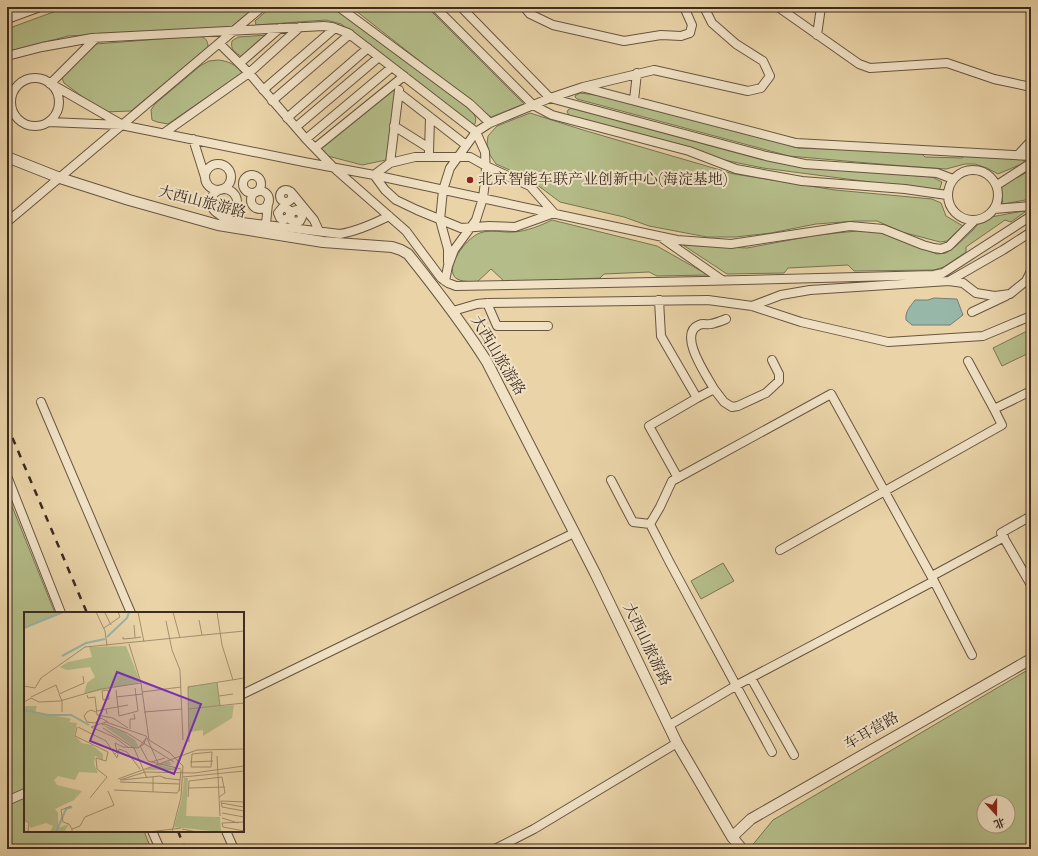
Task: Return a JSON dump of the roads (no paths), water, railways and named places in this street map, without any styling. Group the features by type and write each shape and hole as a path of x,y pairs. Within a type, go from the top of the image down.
{"street":[{"path":"7,18 37,7"},
{"path":"7,222 220,44 262,7"},
{"path":"339,7 470,104 490,123"},
{"path":"434,7 532,105 552,115 689,151 736,168 802,181 904,189 947,195"},
{"path":"460,7 550,98 766,156 805,164 937,173 953,179"},
{"path":"524,7 530,14 553,25 624,41 661,35 681,36 690,33 692,25 684,7"},
{"path":"448,266 448,249 440,220 443,190 450,168 466,145 476,132 490,123 550,98 583,87 654,70 748,91 761,88 770,76 763,62 736,44 712,23 704,7"},
{"path":"778,7 859,64 870,68 947,63 994,79 1031,87"},
{"path":"818,35 822,7"},
{"path":"7,56 42,47 96,38 324,26 335,28 350,34 392,67 402,78 476,132 485,152 486,166 483,198 476,220 454,250 448,266 445,281"},
{"path":"164,133 249,73 300,27"},
{"path":"240,63 280,28"},
{"path":"263,90 335,28"},
{"path":"272,101 350,34"},
{"path":"52,85 96,38"},
{"path":"220,44 240,63 287,118 334,168 406,231 437,272 445,281 452,285 938,274 943,273 1031,216"},
{"path":"287,118 368,48"},
{"path":"296,128 380,57"},
{"path":"306,139 392,67"},
{"path":"634,100 637,73"},
{"path":"52,85 58,93 60,101 59,109 55,117 42,126 34,127 19,121 14,115 9,99 17,86 24,81 31,78 39,78 52,85 122,125"},
{"path":"390,163 394,126 402,78"},
{"path":"315,148 402,78"},
{"path":"583,87 796,143 1031,156"},
{"path":"399,93 466,145"},
{"path":"397,108 413,104"},
{"path":"564,118 560,113 561,109 572,104"},
{"path":"429,153 430,118"},
{"path":"49,122 122,125 334,168 374,174 677,240 731,244 850,226 883,229 923,245 941,249 949,246 974,221"},
{"path":"394,126 429,153"},
{"path":"193,139 205,179 209,186 221,190 229,190 236,199 233,211 230,213 223,215 216,212"},
{"path":"1018,156 1031,141"},
{"path":"374,174 390,163 429,153 470,157 530,186 554,213"},
{"name":"大西山旅游路","path":"7,157 60,178 129,200 218,225 323,242 392,247 401,250 410,257 453,311 487,362 634,653 668,726 732,837 742,849"},
{"path":"997,185 1031,163"},
{"path":"205,179 207,171 213,165 221,164 228,169 231,177 228,185 215,193 212,199 212,206 216,212 226,220 340,234 371,225 389,216"},
{"path":"968,170 977,170 985,173 992,178 997,185 998,202 989,215 982,219 974,221 959,217 948,203 947,195 949,186 953,179 960,173 968,170"},
{"path":"374,174 385,190 396,200 461,228 489,226 515,227 554,213"},
{"path":"266,224 268,203 267,195 262,192 256,192 251,198 251,202 254,206 261,208 268,203"},
{"path":"291,192 314,220 319,231"},
{"path":"994,209 1031,206"},
{"path":"290,214 293,211 298,211 301,213 302,219 300,229"},
{"path":"949,281 1031,232"},
{"path":"658,236 722,280"},
{"path":"972,312 1010,294 1026,281 1030,273"},
{"path":"752,306 781,295 810,290 949,281 963,283 976,293 995,296 1010,294"},
{"path":"659,300 661,336 696,398"},
{"path":"453,311 487,303 708,300 752,306 801,322 888,342 983,336 1031,316"},
{"path":"487,303 497,326 548,326"},
{"path":"726,319 710,324 698,325 692,330 690,338 693,350 714,389 724,402 732,407 738,406 766,393 779,381 779,374 772,360"},
{"path":"780,550 1002,425 968,360"},
{"path":"678,478 649,426 714,389"},
{"path":"994,408 1031,391"},
{"path":"650,524 672,481 831,394 933,578 972,655"},
{"path":"41,402 131,612"},
{"path":"7,476 61,612"},
{"path":"611,480 633,522 650,524"},
{"path":"1031,516 1001,533 1031,585"},
{"path":"650,524 772,752"},
{"path":"244,694 574,533"},
{"path":"668,726 736,686 933,578 1004,537"},
{"name":"车耳营路","path":"732,837 751,819 1031,659"},
{"path":"751,678 794,755"},
{"path":"495,849 534,829 677,743"},
{"path":"7,801 24,793"},
{"path":"152,832 160,849"},
{"path":"226,832 234,849"}],"railway":[{"path":"7,425 87,612"},
{"path":"178,832 185,849"}],"place":[{"name":"北京智能车联产业创新中心(海淀基地)","path":"470,180"}]}
